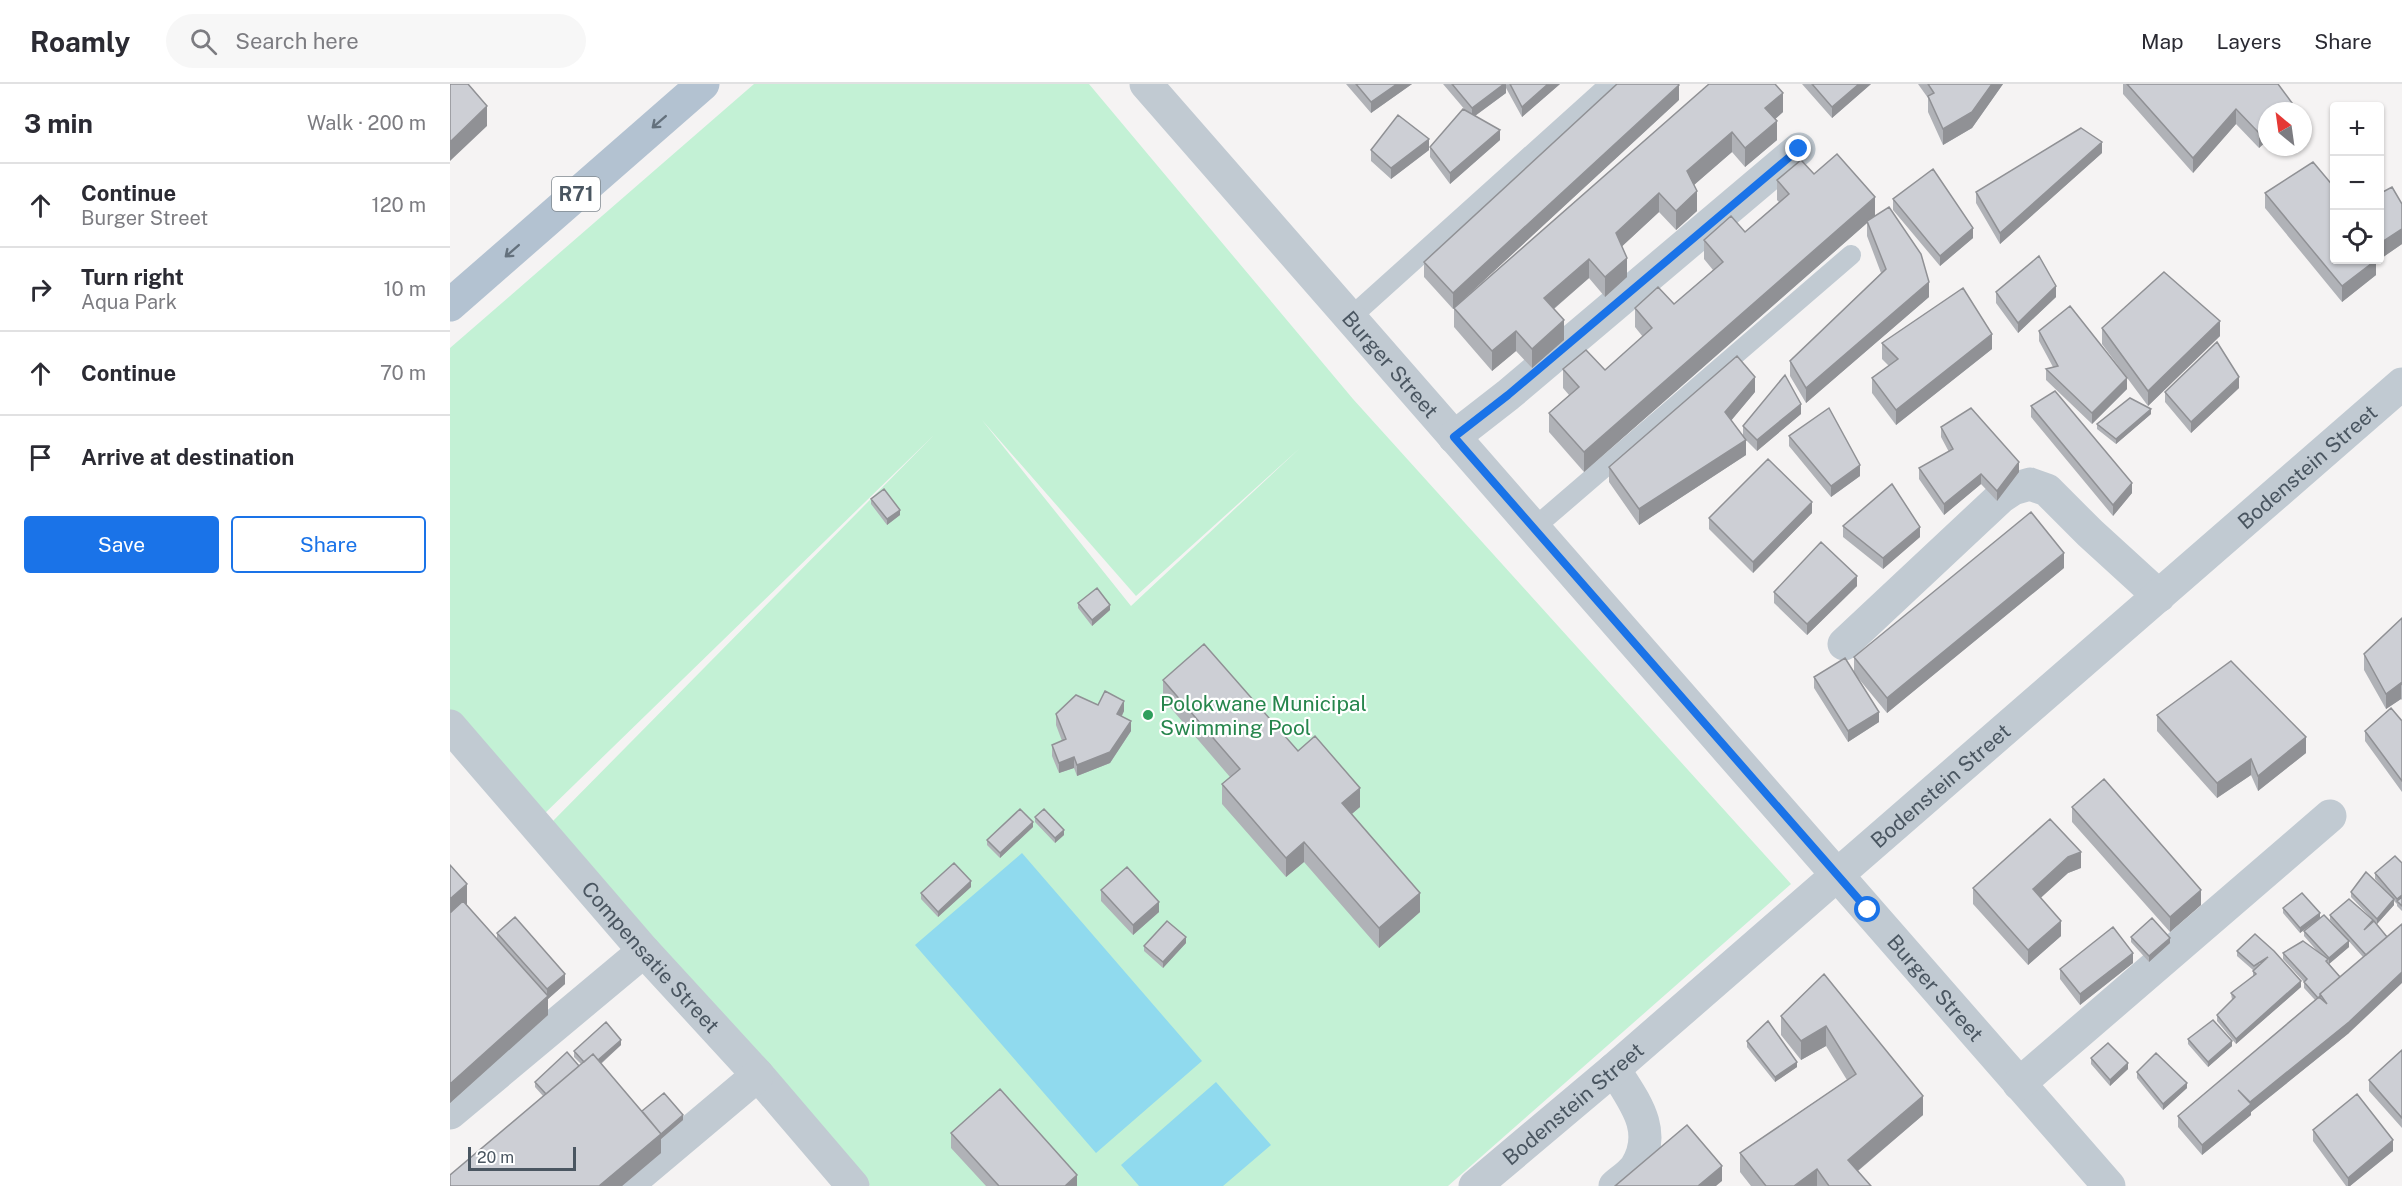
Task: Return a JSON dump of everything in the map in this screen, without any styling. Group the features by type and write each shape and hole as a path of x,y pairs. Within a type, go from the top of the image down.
{"main road":[{"name":"R71","path":"450,304 703,84"}],"street":[{"name":"Burger Street","path":"1146,84 2109,1186"},
{"path":"1454,437 1508,395 1799,149"},
{"name":"Bodenstein Street","path":"1475,1186 1614,1069 2402,384"},
{"path":"1844,644 2001,497 2013,489 2030,484 2047,490 2159,596"},
{"name":"Compensatie Street","path":"450,726 644,951 758,1075 854,1186"},
{"path":"2019,1084 2330,816"},
{"path":"450,1113 644,951"},
{"path":"1614,1069 1642,1115 1645,1148 1635,1169 1615,1186"},
{"path":"626,1186 758,1075"}],"lane":[{"path":"1351,317 1610,84"},
{"path":"1534,528 1851,255"}],"green space":[{"name":"Polokwane Municipal Swimming Pool","path":"754,84 1089,84 1353,399 1791,884 1448,1186 870,1186 550,824 934,435 540,818 450,715 450,348","holes":["982,420 1136,596 1300,448 1131,606"]}],"water":[{"path":"1022,853 1202,1061 1096,1153 915,945"},
{"path":"1216,1082 1271,1145 1223,1186 1139,1186 1121,1165"}],"building":[{"path":"450,84 468,84 487,106 450,142"},
{"path":"1356,84 1397,84 1371,102"},
{"path":"1452,84 1504,84 1472,108"},
{"path":"1510,84 1548,84 1522,107"},
{"path":"1617,84 1679,85 1453,293 1424,262"},
{"path":"1709,84 1775,84 1783,93 1765,108 1777,121 1745,148 1732,132 1687,171 1697,191 1676,211 1659,193 1616,233 1627,258 1605,277 1589,259 1544,298 1564,320 1532,349 1516,331 1492,351 1454,308"},
{"path":"1812,84 1859,84 1832,107"},
{"path":"1928,84 1992,84 1972,112 1943,129 1928,96 1934,93"},
{"path":"2127,84 2278,84 2291,102 2258,102 2258,132 2236,109 2193,158"},
{"path":"1463,109 1500,130 1450,173 1430,147"},
{"path":"1398,115 1429,139 1391,168 1371,150"},
{"path":"2081,128 2102,142 2000,233 1976,192"},
{"path":"1837,154 1875,197 1584,452 1549,413 1579,387 1563,369 1586,350 1605,370 1652,328 1635,308 1658,287 1674,304 1723,262 1704,240 1731,216 1745,232 1789,194 1777,180 1801,160 1814,174"},
{"path":"2313,162 2330,182 2330,264 2371,264 2342,286 2265,193"},
{"path":"1933,169 1973,228 1940,256 1893,199"},
{"path":"2392,187 2402,204 2402,229 2384,241 2384,210 2384,191"},
{"path":"1889,207 1921,254 1929,282 1806,388 1790,361 1886,269 1867,221"},
{"path":"2039,256 2056,286 2018,323 1996,292"},
{"path":"2164,272 2220,321 2148,391 2102,328"},
{"path":"1963,288 1992,334 1896,410 1872,378 1898,359 1882,343"},
{"path":"2070,306 2127,378 2092,413 2046,369 2058,366 2039,331"},
{"path":"2217,342 2239,377 2191,422 2165,392"},
{"path":"1737,356 1755,377 1725,412 1746,440 1639,509 1609,467"},
{"path":"1785,375 1801,404 1757,440 1743,426"},
{"path":"2055,391 2132,483 2113,505 2031,406"},
{"path":"2130,398 2151,409 2116,439 2097,424"},
{"path":"1829,408 1860,465 1831,486 1789,436"},
{"path":"1971,408 2019,462 1997,491 1981,474 1944,504 1919,468 1953,449 1941,427"},
{"path":"1768,459 1812,502 1753,562 1709,518"},
{"path":"1892,484 1920,527 1883,558 1843,526"},
{"path":"884,489 900,510 887,519 871,499"},
{"path":"2031,512 2064,553 1887,698 1854,657"},
{"path":"1821,542 1857,576 1807,624 1774,592"},
{"path":"1097,588 1110,605 1092,620 1078,603"},
{"path":"2402,618 2402,685 2401,683 2386,694 2364,654"},
{"path":"1204,644 1298,751 1315,736 1360,788 1342,803 1420,893 1379,928 1304,842 1286,858 1222,784 1240,769 1163,680"},
{"path":"1845,658 1879,712 1848,731 1814,677"},
{"path":"2231,661 2306,737 2258,776 2251,759 2217,783 2157,715"},
{"path":"1105,691 1124,701 1117,714 1131,721 1110,752 1077,765 1074,757 1059,763 1052,745 1066,739 1056,714 1076,695 1098,705"},
{"path":"2391,708 2402,721 2402,781 2365,731"},
{"path":"2104,779 2201,890 2170,917 2072,807"},
{"path":"1020,809 1033,822 1000,853 987,840"},
{"path":"1044,809 1064,830 1055,838 1035,817"},
{"path":"2050,819 2081,852 2068,857 2033,889 2061,921 2028,950 1973,888"},
{"path":"2395,856 2402,863 2402,895 2397,899 2375,873"},
{"path":"954,863 971,881 938,912 921,893"},
{"path":"450,865 467,884 450,899"},
{"path":"1127,867 1159,902 1133,925 1101,890"},
{"path":"2366,872 2394,899 2377,919 2351,892"},
{"path":"2302,893 2320,913 2300,928 2283,908"},
{"path":"2349,899 2373,920 2364,930 2374,921 2387,937 2366,955 2330,915"},
{"path":"463,901 548,996 450,1084 450,913"},
{"path":"2324,915 2349,941 2329,958 2304,931"},
{"path":"515,917 565,974 547,989 497,933"},
{"path":"2152,918 2170,938 2149,956 2131,937"},
{"path":"1167,921 1186,937 1163,962 1144,946"},
{"path":"2402,924 2402,972 2349,1022 2250,1102 2238,1090 2251,1104 2202,1145 2178,1116 2319,997 2327,1004 2320,994"},
{"path":"2113,927 2133,953 2080,994 2060,969"},
{"path":"2255,934 2301,981 2236,1039 2217,1015 2235,997 2231,993 2256,974 2253,971 2268,957 2254,966 2237,951"},
{"path":"2303,941 2328,959 2326,961 2340,977 2320,994 2320,998 2304,982 2307,979 2283,953"},
{"path":"1824,974 1923,1096 1848,1160 1871,1186 1829,1186 1817,1169 1794,1186 1766,1186 1740,1153 1856,1074 1826,1026 1801,1041 1781,1016"},
{"path":"2213,1020 2232,1041 2208,1062 2188,1039"},
{"path":"1768,1021 1797,1062 1775,1077 1747,1041"},
{"path":"606,1022 621,1040 598,1060 593,1054 584,1062 574,1051"},
{"path":"2108,1043 2128,1063 2110,1080 2091,1058"},
{"path":"2402,1050 2402,1118 2369,1080"},
{"path":"567,1052 579,1066 546,1094 535,1082"},
{"path":"2156,1053 2187,1083 2163,1104 2137,1072"},
{"path":"593,1054 661,1134 599,1186 450,1186 450,1175"},
{"path":"1000,1089 1077,1175 1065,1186 999,1186 951,1133"},
{"path":"664,1093 683,1115 661,1134 642,1111"},
{"path":"2357,1094 2393,1140 2348,1178 2313,1130"},
{"path":"1687,1125 1722,1166 1698,1186 1615,1186"}],"place":[{"name":"Polokwane Municipal Swimming Pool","path":"1148,715"}],"route":[{"path":"1799,149 1508,395 1454,437 1868,910"}]}
